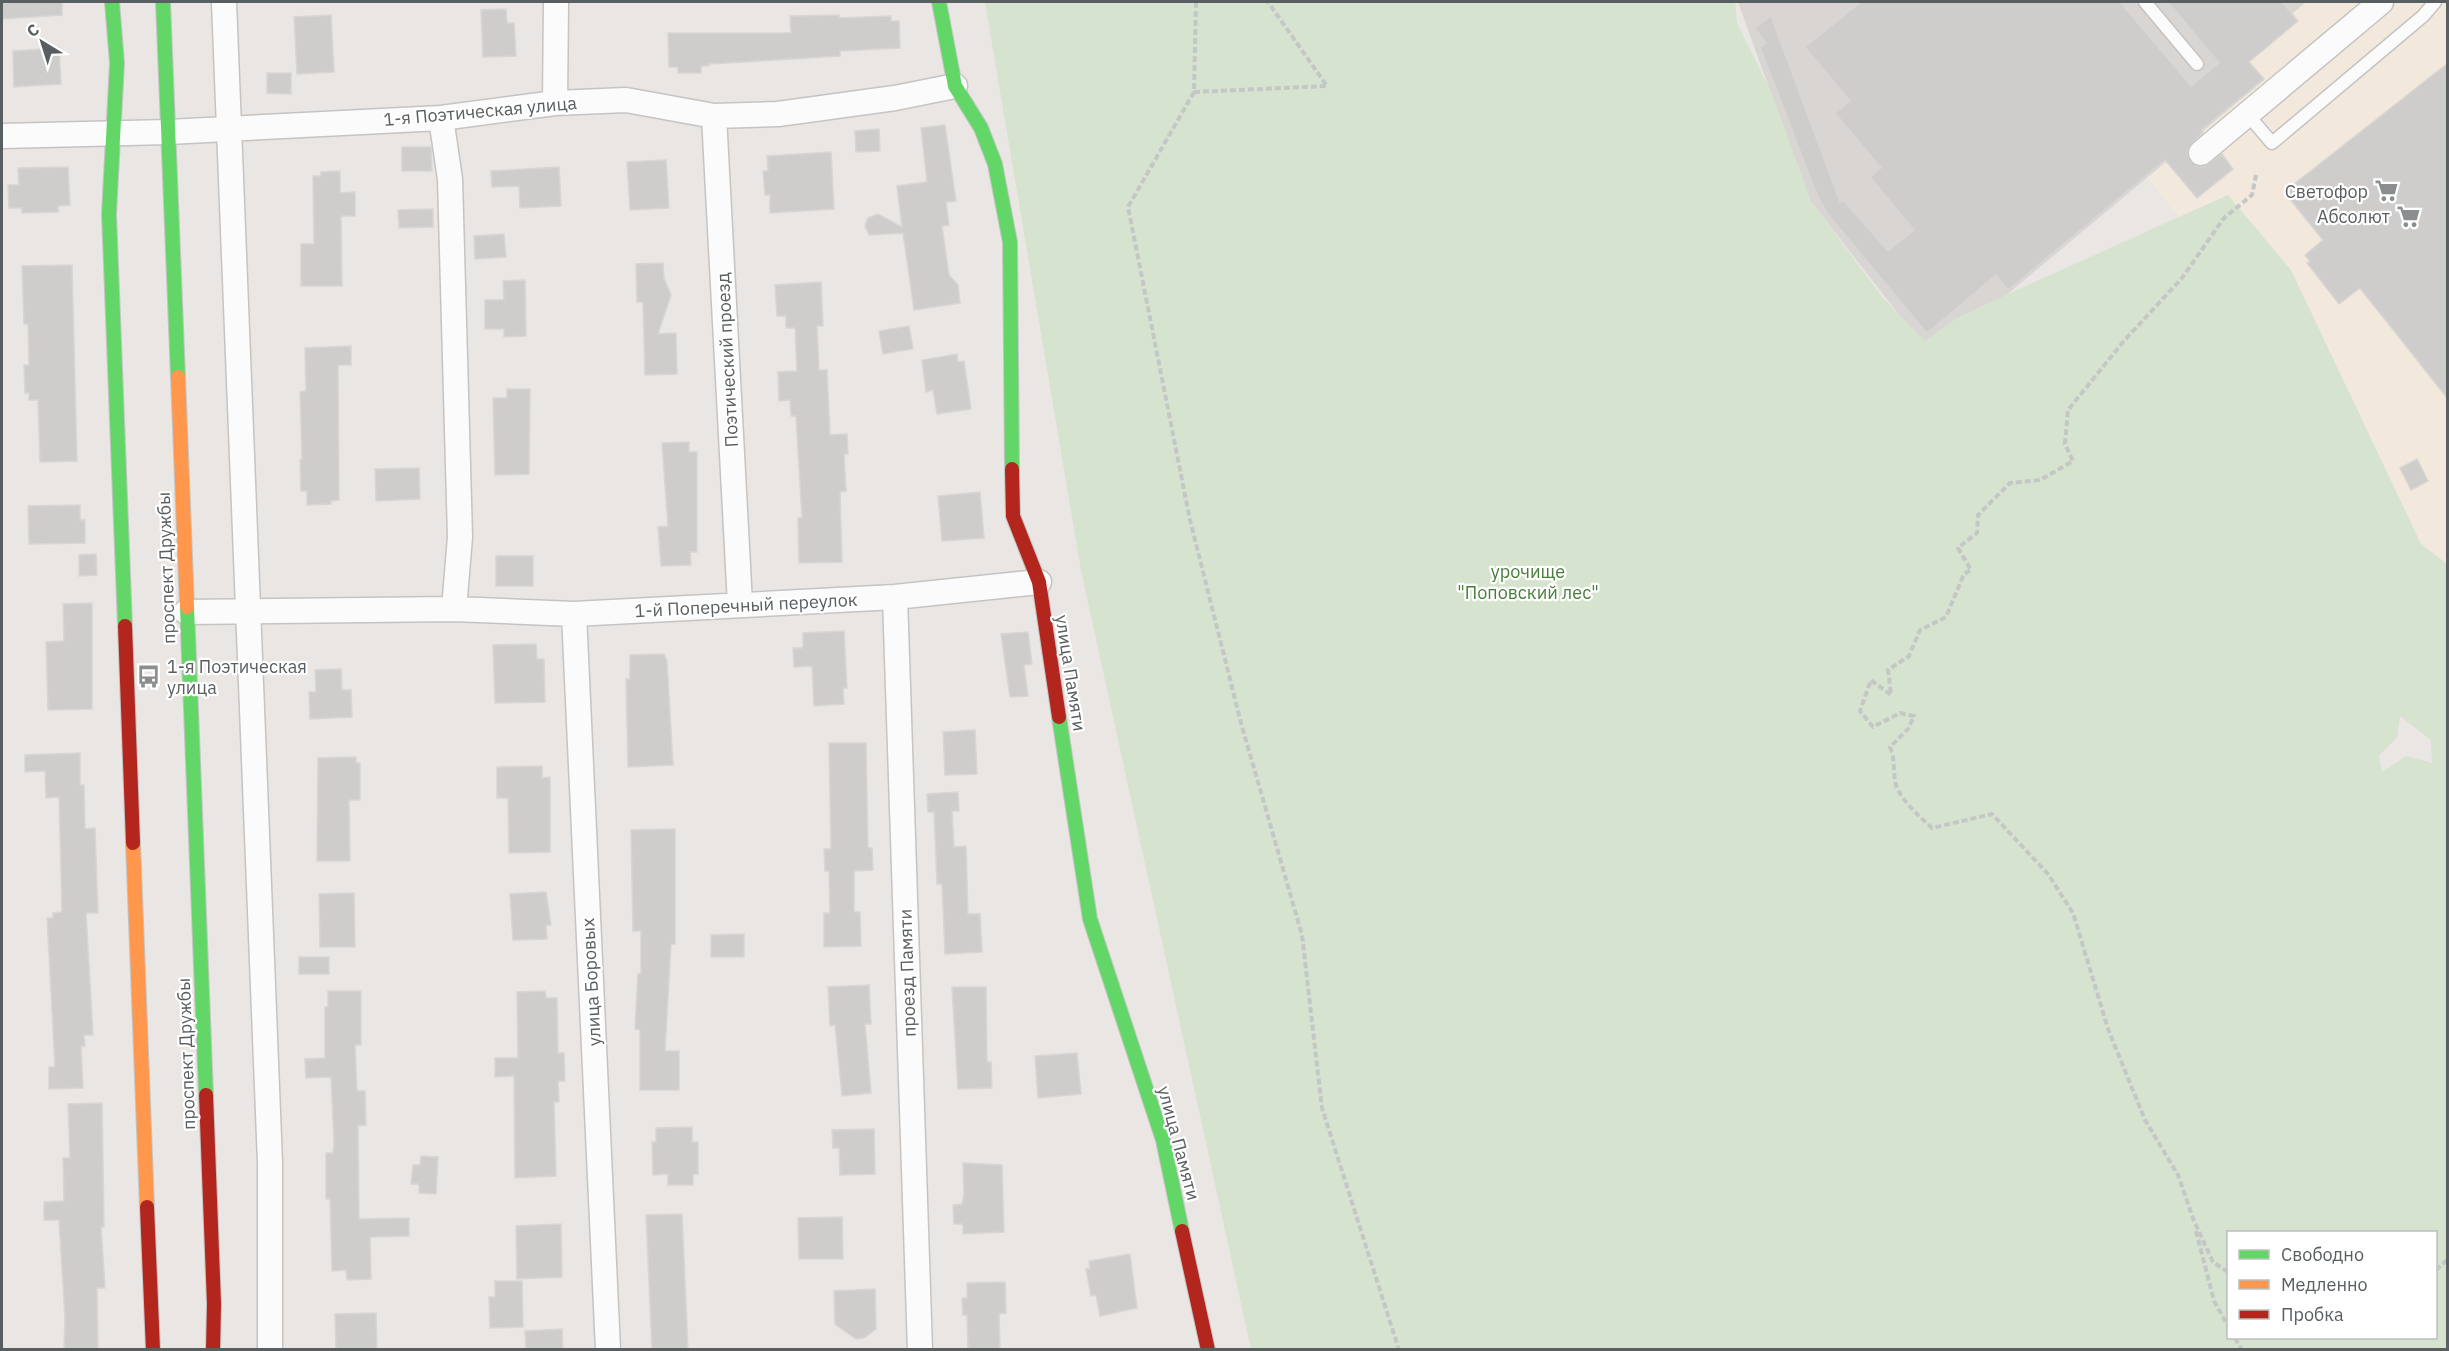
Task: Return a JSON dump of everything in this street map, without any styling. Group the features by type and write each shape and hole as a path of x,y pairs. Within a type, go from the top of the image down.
{"street":[{"path":"112,2 117,63 110,226 153,1350"},
{"name":"проспект Дружбы","path":"163,2 214,1304 213,1350"},
{"path":"224,2 270,1163 270,1350"},
{"path":"555,103 556,2"},
{"name":"улица Памяти","path":"939,2 955,86 981,128 995,164 1010,242 1013,516 1039,582 1090,919 1163,1140 1209,1350"},
{"path":"2201,153 2380,2"},
{"name":"1-я Поэтическая улица","path":"2,136 168,132 441,118 555,103 626,100 714,116 778,114 895,98 955,86"},
{"name":"Поэтический проезд","path":"714,116 740,604"},
{"path":"441,118 450,179 460,537 454,609"},
{"name":"1-й Поперечный переулок","path":"186,612 454,609 574,614 895,597 1039,582"},
{"name":"проезд Памяти","path":"895,597 920,1350"},
{"name":"улица Боровых","path":"574,614 608,1350"}],"lane":[{"path":"2145,2 2197,64"},
{"path":"2248,115 2272,143 2423,16 2435,2"}],"path":[{"path":"1196,2 1194,92 1128,207 1190,520 1241,723 1302,935 1322,1108 1399,1350"},
{"path":"1194,92 1327,86 1268,2"},
{"path":"2227,1323 2214,1301 2194,1221 2178,1175 2145,1120 2108,1029 2073,913 2048,874 1992,814 1932,828 1914,812 1894,782 1895,761 1890,747 1908,729 1914,716 1900,713 1873,727 1860,711 1871,680 1891,695 1888,670 1909,656 1920,630 1946,617 1964,574 1971,570 1958,548 1977,533 1978,515 2010,483 2040,480 2073,461 2065,444 2068,410 2123,342 2182,278 2224,218 2252,195 2256,175"},
{"path":"2194,1221 2213,1262 2227,1271"}],"shaded area":[{"path":"1738,2 2306,2 2243,54 2264,80 1932,357 1809,199"},
{"path":"2306,2 2447,2 2447,610 2403,509 2148,178 2264,80 2242,54"}],"green space":[{"name":"урочище \"Поповский лес\"","path":"985,2 1735,2 1737,23 1772,94 1811,201 1882,297 1925,341 1957,318 2228,195 2291,270 2421,544 2447,564 2447,1349 1251,1349 1081,570","holes":["2400,716 2431,740 2432,763 2406,756 2382,772 2379,756 2397,737"]}],"building":[{"path":"2,2 62,2 62,15 2,19"},
{"path":"1861,2 2120,2 2191,86 2219,63 2168,2 2282,2 2298,21 2249,62 2264,79 2201,130 2203,132 2188,148 2187,156 2196,166 2204,167 2222,154 2233,169 2197,198 2165,160 2008,290 1996,275 1927,333 1827,213 1817,195 1760,47 1766,43 1755,28 1771,16 1840,202 1843,200 1888,251 1914,230 1870,177 1881,168 1835,113 1850,101 1805,47"},
{"path":"506,9 507,23 514,23 516,56 483,57 481,10"},
{"path":"331,15 334,72 297,74 294,17"},
{"path":"839,15 839,18 891,16 891,21 899,21 900,48 840,51 840,56 709,64 709,66 701,66 701,73 678,73 678,67 669,67 668,33 791,33 790,16"},
{"path":"59,48 61,84 14,87 13,51"},
{"path":"2448,63 2448,399 2360,288 2339,304 2307,263 2310,261 2305,255 2323,240 2284,192"},
{"path":"267,73 291,73 291,94 267,93"},
{"path":"945,125 956,201 946,202 949,225 942,226 949,275 958,285 960,303 914,310 903,233 869,235 865,226 868,218 878,214 902,227 897,186 927,182 921,128"},
{"path":"879,129 880,151 856,152 855,131"},
{"path":"402,147 431,147 432,171 402,171"},
{"path":"831,152 834,209 770,213 770,195 765,195 763,171 768,171 767,156"},
{"path":"666,160 669,208 630,210 627,162"},
{"path":"68,167 70,205 58,206 58,212 22,213 22,208 9,208 8,185 19,185 18,168"},
{"path":"559,167 561,206 520,208 519,186 492,187 491,171"},
{"path":"340,171 340,193 355,192 355,216 341,216 342,286 301,286 301,244 314,244 313,176 321,176 321,172"},
{"path":"433,209 433,227 399,228 398,210"},
{"path":"504,234 506,257 475,259 474,236"},
{"path":"663,263 664,278 671,295 658,334 676,333 677,374 645,375 643,302 637,302 636,264"},
{"path":"72,265 77,461 40,462 38,400 29,400 29,393 25,393 24,365 29,365 28,324 24,324 22,266"},
{"path":"525,280 526,336 504,337 504,329 485,329 485,300 504,300 503,281"},
{"path":"821,282 823,326 817,326 819,370 827,370 830,435 847,434 848,454 844,454 846,491 840,492 842,562 799,563 798,518 802,518 796,416 791,416 790,400 779,401 778,372 797,371 795,328 786,328 786,316 777,316 775,285"},
{"path":"909,326 913,349 883,354 879,331"},
{"path":"351,346 351,365 338,365 339,500 331,501 331,504 307,505 307,491 301,491 300,460 302,459 300,392 306,391 305,348"},
{"path":"957,354 958,362 964,361 971,409 937,414 933,390 926,392 922,360"},
{"path":"507,389 530,389 529,474 495,475 493,398 507,398"},
{"path":"689,442 689,452 697,452 697,552 690,552 691,565 661,566 658,527 668,526 662,443"},
{"path":"2417,459 2428,481 2411,490 2400,468"},
{"path":"419,468 420,499 376,501 375,469"},
{"path":"980,492 984,538 942,541 938,496"},
{"path":"80,505 80,520 85,520 85,543 29,544 28,506"},
{"path":"96,554 97,575 79,576 79,555"},
{"path":"496,556 533,556 533,586 496,586"},
{"path":"92,603 92,709 48,710 46,642 64,641 63,604"},
{"path":"844,631 847,688 843,688 844,704 814,706 812,666 794,667 793,648 803,648 803,633"},
{"path":"1028,632 1032,664 1024,665 1028,696 1010,697 1001,634"},
{"path":"536,644 537,659 544,659 545,702 495,703 493,645"},
{"path":"664,654 667,661 673,765 628,767 626,679 630,679 630,655"},
{"path":"341,669 342,690 351,690 352,717 310,719 309,692 316,692 315,670"},
{"path":"975,730 977,774 945,775 943,732"},
{"path":"829,743 866,743 868,848 872,848 873,870 854,871 854,912 860,912 861,946 824,947 824,913 830,913 829,871 825,871 824,849 831,849"},
{"path":"80,753 80,785 84,785 85,829 95,828 98,913 86,913 93,1035 84,1035 85,1046 81,1046 83,1088 49,1089 49,1067 55,1067 47,918 53,918 53,913 62,912 59,797 46,798 45,771 25,772 25,755"},
{"path":"356,757 356,763 360,763 360,800 349,800 350,861 317,861 318,758"},
{"path":"542,766 542,778 550,777 550,852 509,853 508,798 497,798 497,767"},
{"path":"958,792 959,811 952,811 954,847 966,846 968,914 980,914 982,952 945,954 942,884 937,884 934,812 928,812 927,794"},
{"path":"675,829 675,944 671,944 665,1051 679,1051 679,1090 640,1090 640,1030 635,1029 638,974 641,974 641,931 633,931 631,830"},
{"path":"546,892 551,925 546,925 547,939 513,940 510,894"},
{"path":"354,893 355,947 320,947 319,894"},
{"path":"744,934 744,957 711,957 711,935"},
{"path":"299,957 329,957 329,974 299,974"},
{"path":"869,985 871,1024 865,1024 871,1093 842,1096 835,1025 830,1026 828,987"},
{"path":"952,987 986,987 987,1062 991,1062 992,1088 958,1089"},
{"path":"328,991 361,991 361,1045 355,1045 357,1091 365,1091 366,1125 358,1126 359,1219 409,1218 409,1236 370,1237 371,1279 347,1280 346,1270 332,1271 330,1199 326,1199 326,1153 333,1153 334,1143 331,1077 306,1078 305,1059 325,1058 325,1007 328,1007"},
{"path":"545,991 546,998 557,998 558,1053 564,1053 565,1081 558,1081 559,1102 554,1102 556,1176 515,1178 514,1076 495,1077 495,1058 518,1058 517,992"},
{"path":"1077,1053 1081,1094 1038,1098 1035,1056"},
{"path":"102,1103 104,1227 101,1227 105,1288 97,1288 98,1350 64,1350 65,1318 59,1220 44,1220 44,1202 64,1201 63,1158 70,1158 68,1104"},
{"path":"692,1127 692,1142 698,1142 698,1174 693,1174 693,1185 668,1185 668,1174 653,1175 652,1142 656,1142 656,1128"},
{"path":"874,1129 875,1174 840,1175 839,1148 833,1148 832,1130"},
{"path":"421,1156 438,1157 436,1194 419,1193 419,1184 411,1184 413,1165 420,1165"},
{"path":"963,1163 1002,1165 1004,1232 963,1234 963,1224 954,1224 953,1205 962,1204 964,1195"},
{"path":"682,1214 688,1350 652,1350 646,1215"},
{"path":"842,1217 843,1259 799,1259 798,1218"},
{"path":"561,1224 562,1277 517,1279 516,1226"},
{"path":"1130,1254 1137,1308 1100,1316 1096,1295 1091,1296 1086,1269 1090,1269 1089,1261"},
{"path":"495,1281 522,1281 523,1327 490,1328 489,1297 495,1297"},
{"path":"1005,1282 1006,1313 999,1314 1000,1350 968,1350 967,1315 963,1315 962,1298 967,1298 967,1283"},
{"path":"875,1289 876,1329 864,1338 856,1339 835,1324 834,1291"},
{"path":"376,1313 377,1350 336,1350 335,1314"},
{"path":"562,1329 563,1350 526,1350 525,1331"}],"traffic: fast":[{"path":"112,2 117,63 109,214 125,626"},
{"path":"163,2 178,377"},
{"path":"939,2 955,86 981,128 995,164 1010,242 1012,469"},
{"path":"187,607 206,1095"},
{"path":"1059,717 1090,919 1163,1140 1182,1231"}],"traffic: slow":[{"path":"178,377 187,607"},
{"path":"133,843 147,1207"}],"traffic: jam":[{"path":"1012,469 1013,516 1039,582 1059,717"},
{"path":"125,626 133,843"},
{"path":"206,1095 214,1304 213,1350"},
{"path":"147,1207 153,1350"},
{"path":"1182,1231 1208,1350"}],"place":[{"name":"Светофор","path":"2386,191"},
{"name":"Абсолют","path":"2408,216"},
{"name":"1-я Поэтическая улица","path":"149,676"}]}
